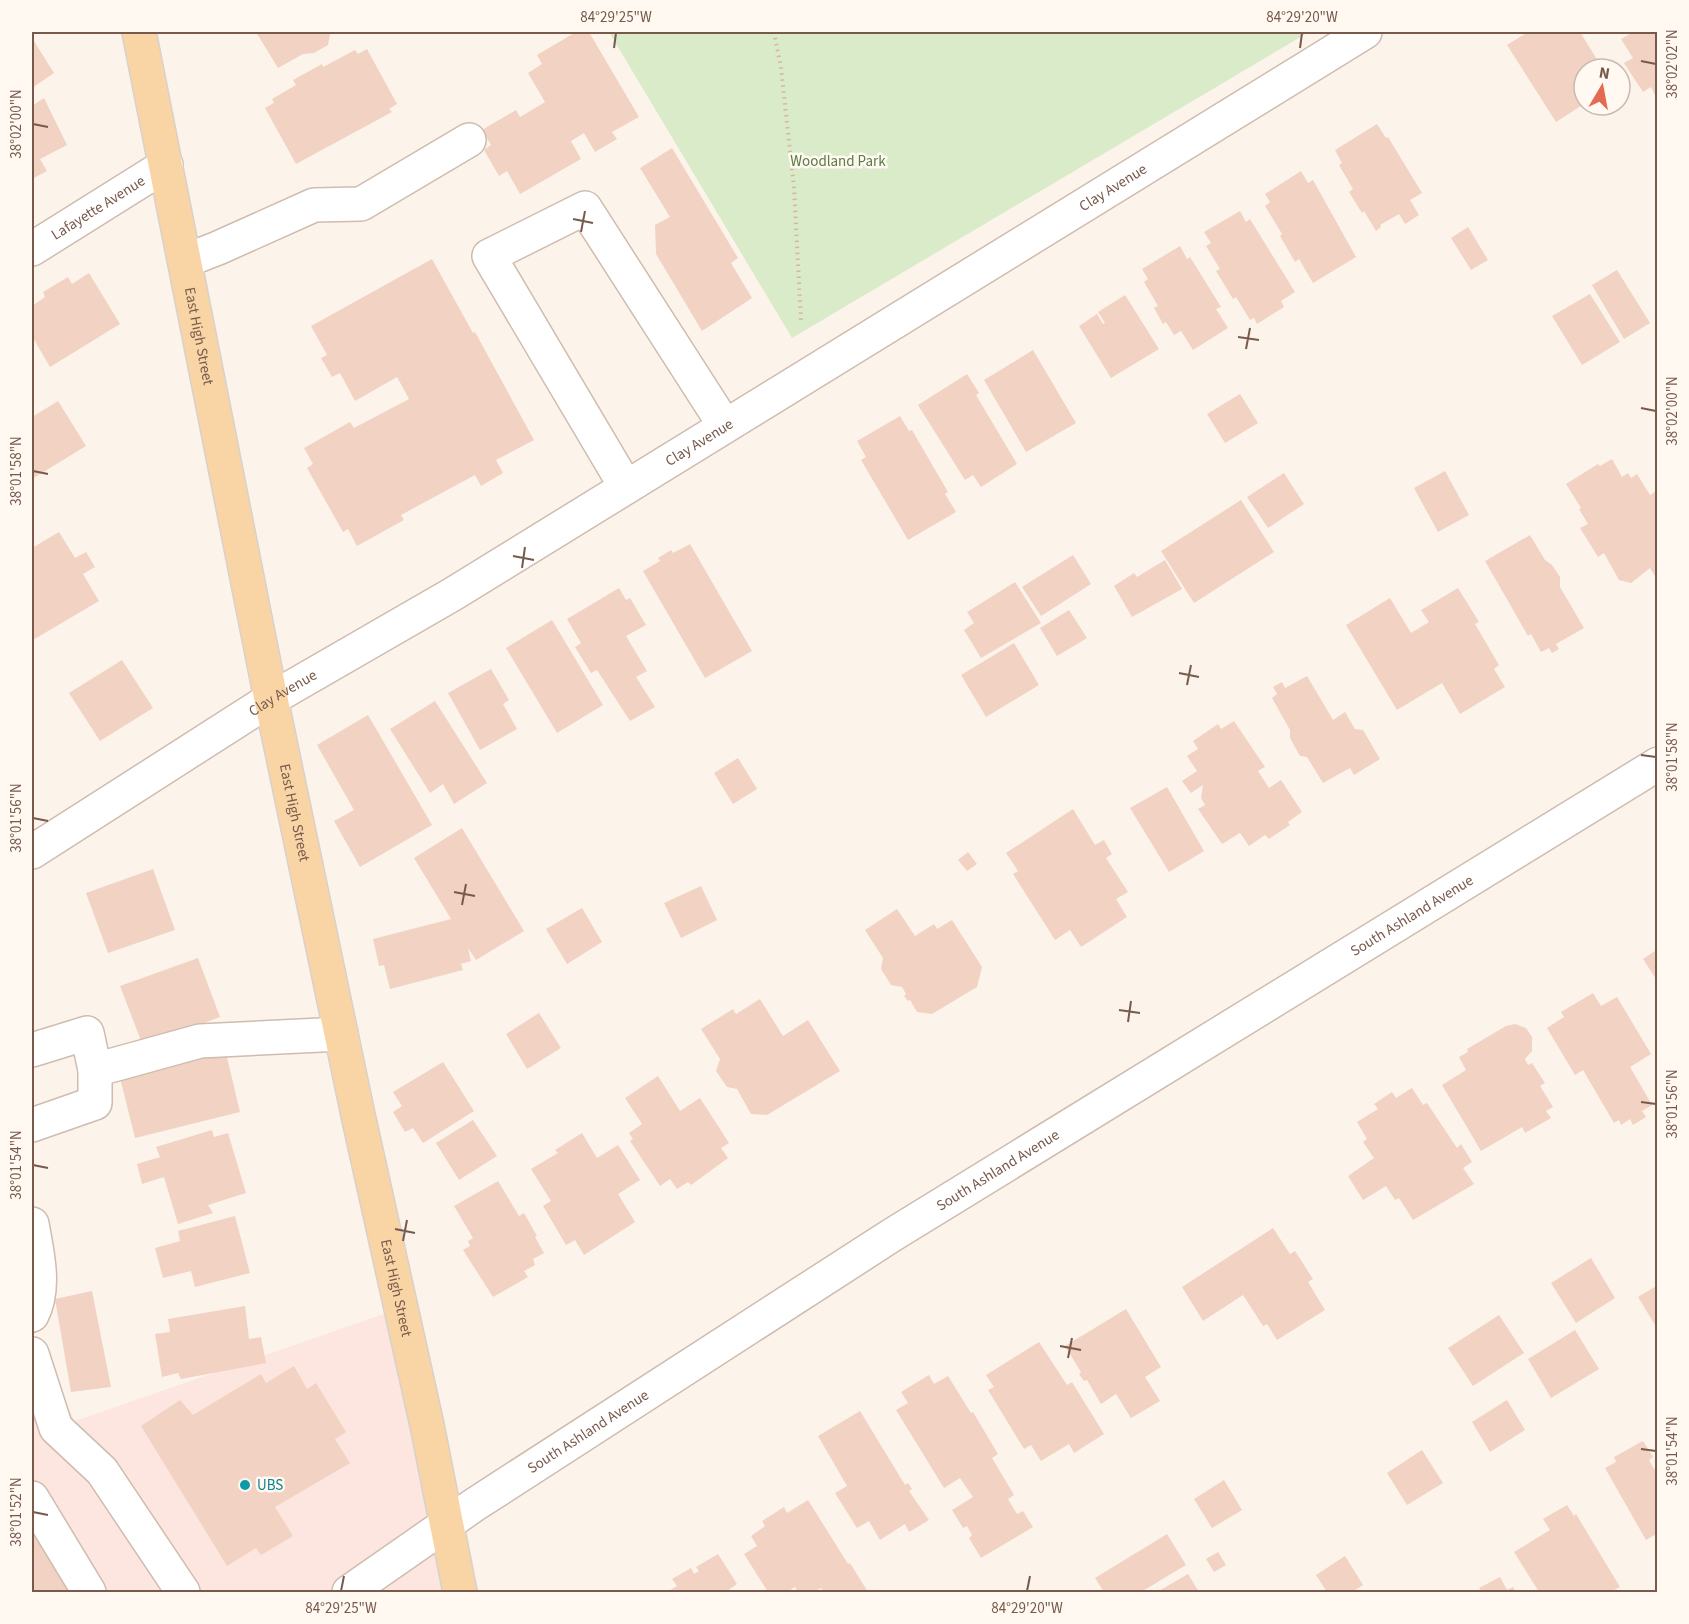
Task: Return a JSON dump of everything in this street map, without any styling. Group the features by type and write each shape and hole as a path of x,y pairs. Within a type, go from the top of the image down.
{"main road":[{"name":"East High Street","path":"139,32 272,699 341,1034 427,1425 460,1593"}],"street":[{"name":"Clay Avenue","path":"32,852 272,699 453,594 834,357 1365,32"},
{"path":"185,261 314,205 361,204 469,140"},
{"name":"Lafayette Avenue","path":"32,249 166,165"},
{"path":"626,487 489,256 585,208 725,426"},
{"name":"South Ashland Avenue","path":"349,1593 447,1523 892,1235 1658,764"},
{"path":"32,1050 87,1033 95,1070 95,1103 32,1125"},
{"path":"95,1070 200,1041 341,1034"},
{"path":"32,1224 37,1252 39,1292 32,1315"},
{"path":"32,1354 56,1428 102,1471 183,1593"},
{"path":"32,1498 89,1593"}],"path":[{"path":"774,32 781,68 794,187 801,321"}],"shaded area":[{"path":"401,1308 460,1592 32,1592 32,1343 75,1421"}],"green space":[{"name":"Woodland Park","path":"609,32 1309,32 792,338"}],"building":[{"path":"256,32 335,32 330,34 328,45 314,53 303,54 278,68"},
{"path":"576,32 589,32 639,117 612,132 617,139 595,152 584,133 571,141 581,159 520,194 507,171 499,176 484,150 491,145 482,130 516,110 520,117 545,102 528,73 542,64 537,55"},
{"path":"1528,32 1580,32 1596,57 1572,57 1572,112 1556,122 1507,45"},
{"path":"1633,32 1658,32 1658,101 1651,87 1643,92 1632,75 1633,58 1621,39"},
{"path":"32,38 54,73 32,88"},
{"path":"367,49 397,104 389,109 392,112 296,164 265,108 274,103 272,99 296,85 293,80 355,50 358,54"},
{"path":"44,98 67,145 40,159 47,171 32,179 32,106"},
{"path":"1377,124 1386,138 1388,137 1422,193 1410,200 1419,215 1405,224 1399,214 1380,225 1381,227 1376,231 1349,192 1353,189 1339,165 1342,163 1335,150"},
{"path":"672,148 738,258 731,263 752,298 702,331 656,254 655,225 670,217 640,168"},
{"path":"1301,171 1308,183 1313,180 1356,257 1313,283 1299,259 1295,262 1265,206 1270,202 1265,194"},
{"path":"1240,211 1246,222 1250,219 1295,292 1281,301 1284,307 1257,324 1254,318 1250,320 1236,297 1233,299 1216,271 1220,269 1206,246 1211,243 1204,232"},
{"path":"1468,227 1488,260 1471,270 1451,238"},
{"path":"1180,246 1187,259 1190,257 1221,307 1216,309 1228,328 1193,350 1181,331 1174,335 1166,322 1163,324 1154,308 1158,306 1144,282 1148,279 1142,269"},
{"path":"432,259 534,440 496,460 503,473 481,486 475,475 401,515 404,520 357,546 348,529 343,532 307,468 313,464 304,448 350,422 354,428 409,399 397,377 355,401 340,373 332,377 321,358 327,355 311,326"},
{"path":"1617,270 1650,323 1624,339 1592,285"},
{"path":"89,273 120,324 50,367 32,336 32,306 45,297 43,292 68,277 72,284"},
{"path":"1590,294 1620,342 1582,365 1552,316"},
{"path":"1125,295 1159,349 1111,378 1079,326 1097,314 1103,324 1105,323 1098,312"},
{"path":"1033,350 1076,423 1026,452 984,380"},
{"path":"967,374 979,393 976,395 1017,464 981,487 973,475 965,480 918,405"},
{"path":"1240,394 1258,423 1225,443 1207,414"},
{"path":"58,401 86,446 32,479 32,417"},
{"path":"900,416 909,431 912,430 948,492 945,494 956,512 908,540 861,460 866,457 857,441"},
{"path":"1612,459 1622,477 1628,473 1631,478 1637,474 1650,495 1658,490 1658,581 1650,568 1631,583 1619,580 1604,553 1598,557 1580,528 1588,524 1566,484 1598,464 1600,466"},
{"path":"1445,471 1469,515 1438,532 1414,488"},
{"path":"1284,473 1304,504 1268,528 1247,497"},
{"path":"1241,500 1274,552 1194,603 1161,551"},
{"path":"59,532 75,558 86,552 95,567 83,574 99,601 33,640 32,548"},
{"path":"1530,535 1545,560 1552,565 1560,577 1560,587 1584,628 1556,644 1559,649 1552,653 1549,648 1541,652 1531,634 1528,636 1485,561"},
{"path":"690,544 752,651 705,678 643,571 660,561 658,558 671,550 673,553"},
{"path":"1073,555 1091,584 1041,616 1022,587"},
{"path":"1165,560 1182,589 1132,617 1114,586 1134,573 1137,577"},
{"path":"1015,582 1041,623 981,658 964,630 974,623 967,612"},
{"path":"619,588 626,600 630,598 646,625 626,636 647,671 636,677 655,707 630,721 597,670 591,673 575,647 581,643 567,619"},
{"path":"1458,588 1479,622 1475,624 1499,665 1494,669 1505,687 1460,714 1442,683 1397,710 1346,625 1390,598 1411,633 1429,622 1421,610"},
{"path":"1069,610 1087,638 1057,656 1040,628"},
{"path":"552,620 603,705 557,733 506,648"},
{"path":"1014,643 1039,685 986,717 961,675"},
{"path":"122,660 153,708 100,741 69,693"},
{"path":"491,669 509,700 503,704 517,729 480,750 448,693"},
{"path":"1307,676 1333,720 1345,712 1355,729 1363,730 1380,759 1354,775 1350,768 1323,783 1307,757 1300,756 1290,738 1290,730 1272,698 1277,694 1273,687 1282,682 1285,688"},
{"path":"435,701 487,783 454,804 443,784 430,793 390,729"},
{"path":"368,715 432,825 360,867 334,821 354,810 317,745"},
{"path":"1234,721 1265,767 1258,771 1269,788 1281,780 1302,812 1288,822 1290,825 1269,839 1265,835 1249,846 1240,833 1222,844 1198,809 1205,805 1201,798 1203,785 1191,793 1182,781 1197,771 1187,756 1198,749 1193,741 1218,724 1221,729"},
{"path":"738,758 757,789 733,804 714,773"},
{"path":"1167,787 1204,851 1169,872 1130,808"},
{"path":"1073,809 1095,845 1104,840 1112,854 1106,858 1128,892 1116,899 1127,917 1081,947 1070,930 1055,940 1013,874 1018,871 1006,853"},
{"path":"462,828 524,931 476,960 468,948 471,961 461,964 463,970 390,989 384,965 379,966 373,939 451,919 414,858"},
{"path":"968,852 977,864 967,871 958,860"},
{"path":"153,869 175,930 108,953 86,893"},
{"path":"701,886 717,920 681,938 664,903"},
{"path":"582,908 602,942 567,964 546,929"},
{"path":"897,909 915,936 934,924 937,929 952,920 982,967 977,987 932,1014 917,1012 910,1000 908,1001 904,996 906,994 902,987 891,985 881,969 883,958 865,930"},
{"path":"1658,949 1658,982 1643,959"},
{"path":"198,958 220,1017 143,1046 120,986"},
{"path":"1593,993 1601,1006 1617,997 1651,1054 1630,1067 1652,1105 1642,1111 1646,1117 1633,1125 1630,1119 1621,1125 1619,1120 1614,1123 1583,1070 1575,1075 1547,1028 1564,1017 1561,1012"},
{"path":"760,999 783,1036 808,1020 840,1071 767,1115 751,1114 737,1089 727,1087 716,1071 720,1059 701,1029 733,1009 736,1014"},
{"path":"539,1013 561,1048 527,1069 506,1034"},
{"path":"1515,1024 1526,1028 1532,1037 1532,1051 1525,1059 1528,1065 1532,1063 1545,1083 1540,1086 1553,1107 1546,1111 1551,1118 1525,1133 1522,1127 1481,1151 1442,1085 1466,1070 1459,1057 1468,1052 1467,1049 1506,1026"},
{"path":"225,1049 240,1112 135,1138 119,1074"},
{"path":"443,1062 474,1111 423,1143 413,1128 405,1132 393,1112 402,1106 393,1092"},
{"path":"658,1076 680,1111 700,1098 729,1143 721,1148 728,1158 691,1185 688,1182 677,1189 670,1179 660,1186 630,1141 633,1139 629,1133 642,1124 625,1098"},
{"path":"1412,1088 1423,1105 1427,1103 1457,1148 1461,1144 1472,1162 1463,1168 1474,1184 1413,1220 1399,1198 1395,1200 1386,1186 1363,1200 1348,1176 1374,1158 1363,1142 1367,1139 1357,1122 1378,1109 1374,1104 1392,1092 1396,1098"},
{"path":"473,1120 497,1156 459,1180 436,1143"},
{"path":"212,1130 214,1137 228,1133 246,1193 208,1205 213,1213 178,1224 164,1177 142,1184 137,1164 160,1157 156,1147"},
{"path":"582,1133 597,1158 618,1145 640,1180 618,1194 635,1222 584,1255 575,1240 566,1245 543,1206 551,1201 531,1169 558,1153 555,1150"},
{"path":"498,1181 519,1216 524,1213 544,1253 533,1259 535,1265 524,1271 528,1277 493,1297 463,1250 470,1246 468,1241 473,1238 454,1206"},
{"path":"235,1216 250,1273 195,1287 191,1271 163,1278 155,1248 180,1241 178,1231"},
{"path":"1273,1228 1290,1254 1295,1251 1313,1279 1308,1282 1325,1310 1277,1340 1267,1324 1263,1326 1243,1295 1203,1321 1182,1287"},
{"path":"1591,1258 1615,1298 1576,1323 1551,1283"},
{"path":"1658,1285 1658,1324 1655,1325 1638,1297"},
{"path":"92,1291 111,1387 71,1392 55,1299"},
{"path":"245,1306 249,1339 261,1337 266,1363 181,1379 178,1373 162,1377 155,1334 170,1332 168,1319"},
{"path":"1126,1309 1161,1367 1145,1377 1160,1401 1131,1418 1116,1394 1101,1404 1087,1380 1084,1381 1079,1374 1081,1372 1065,1346"},
{"path":"1499,1315 1524,1353 1473,1386 1448,1348"},
{"path":"1575,1330 1599,1369 1551,1398 1528,1359"},
{"path":"1039,1342 1067,1385 1072,1382 1104,1434 1074,1453 1069,1444 1041,1461 1031,1445 1024,1449 988,1390 994,1387 986,1375"},
{"name":"UBS","path":"294,1366 307,1389 316,1383 346,1432 335,1439 350,1463 275,1507 293,1536 261,1555 256,1548 227,1566 141,1426 180,1400 193,1415 261,1374 266,1383"},
{"path":"929,1375 934,1384 948,1376 971,1413 973,1412 998,1454 992,1458 1014,1495 1008,1499 1017,1514 1023,1511 1033,1527 981,1558 969,1538 972,1535 967,1526 963,1528 952,1510 973,1497 960,1478 944,1488 896,1410 908,1403 901,1392"},
{"path":"1507,1400 1525,1430 1490,1452 1472,1422"},
{"path":"860,1411 905,1485 908,1483 912,1489 909,1491 929,1520 909,1532 905,1524 880,1540 869,1521 857,1528 835,1493 847,1486 818,1436"},
{"path":"1643,1441 1653,1457 1649,1460 1654,1469 1658,1467 1658,1533 1646,1540 1605,1468 1616,1462 1614,1457"},
{"path":"1422,1450 1443,1483 1407,1505 1387,1473"},
{"path":"1224,1480 1242,1510 1212,1528 1194,1499"},
{"path":"808,1500 868,1592 824,1592 821,1588 814,1592 798,1592 795,1587 787,1592 768,1592 744,1554 757,1546 751,1536 765,1526 762,1521 784,1507 787,1513"},
{"path":"1567,1505 1574,1516 1576,1514 1620,1587 1610,1592 1539,1592 1514,1552 1550,1530 1543,1519"},
{"path":"32,1519 78,1592 32,1592"},
{"path":"1167,1534 1186,1565 1141,1592 1104,1592 1095,1578"},
{"path":"1218,1552 1226,1565 1214,1572 1206,1559"},
{"path":"718,1554 737,1584 728,1592 667,1592 677,1586 672,1579 691,1568 694,1574 699,1571 696,1567"},
{"path":"1345,1556 1363,1585 1352,1592 1327,1592 1316,1575"},
{"path":"1188,1574 1199,1592 1157,1592"},
{"path":"1500,1577 1507,1590 1513,1587 1516,1592 1482,1592 1479,1588"}],"place":[{"name":"UBS","path":"245,1485"}]}
